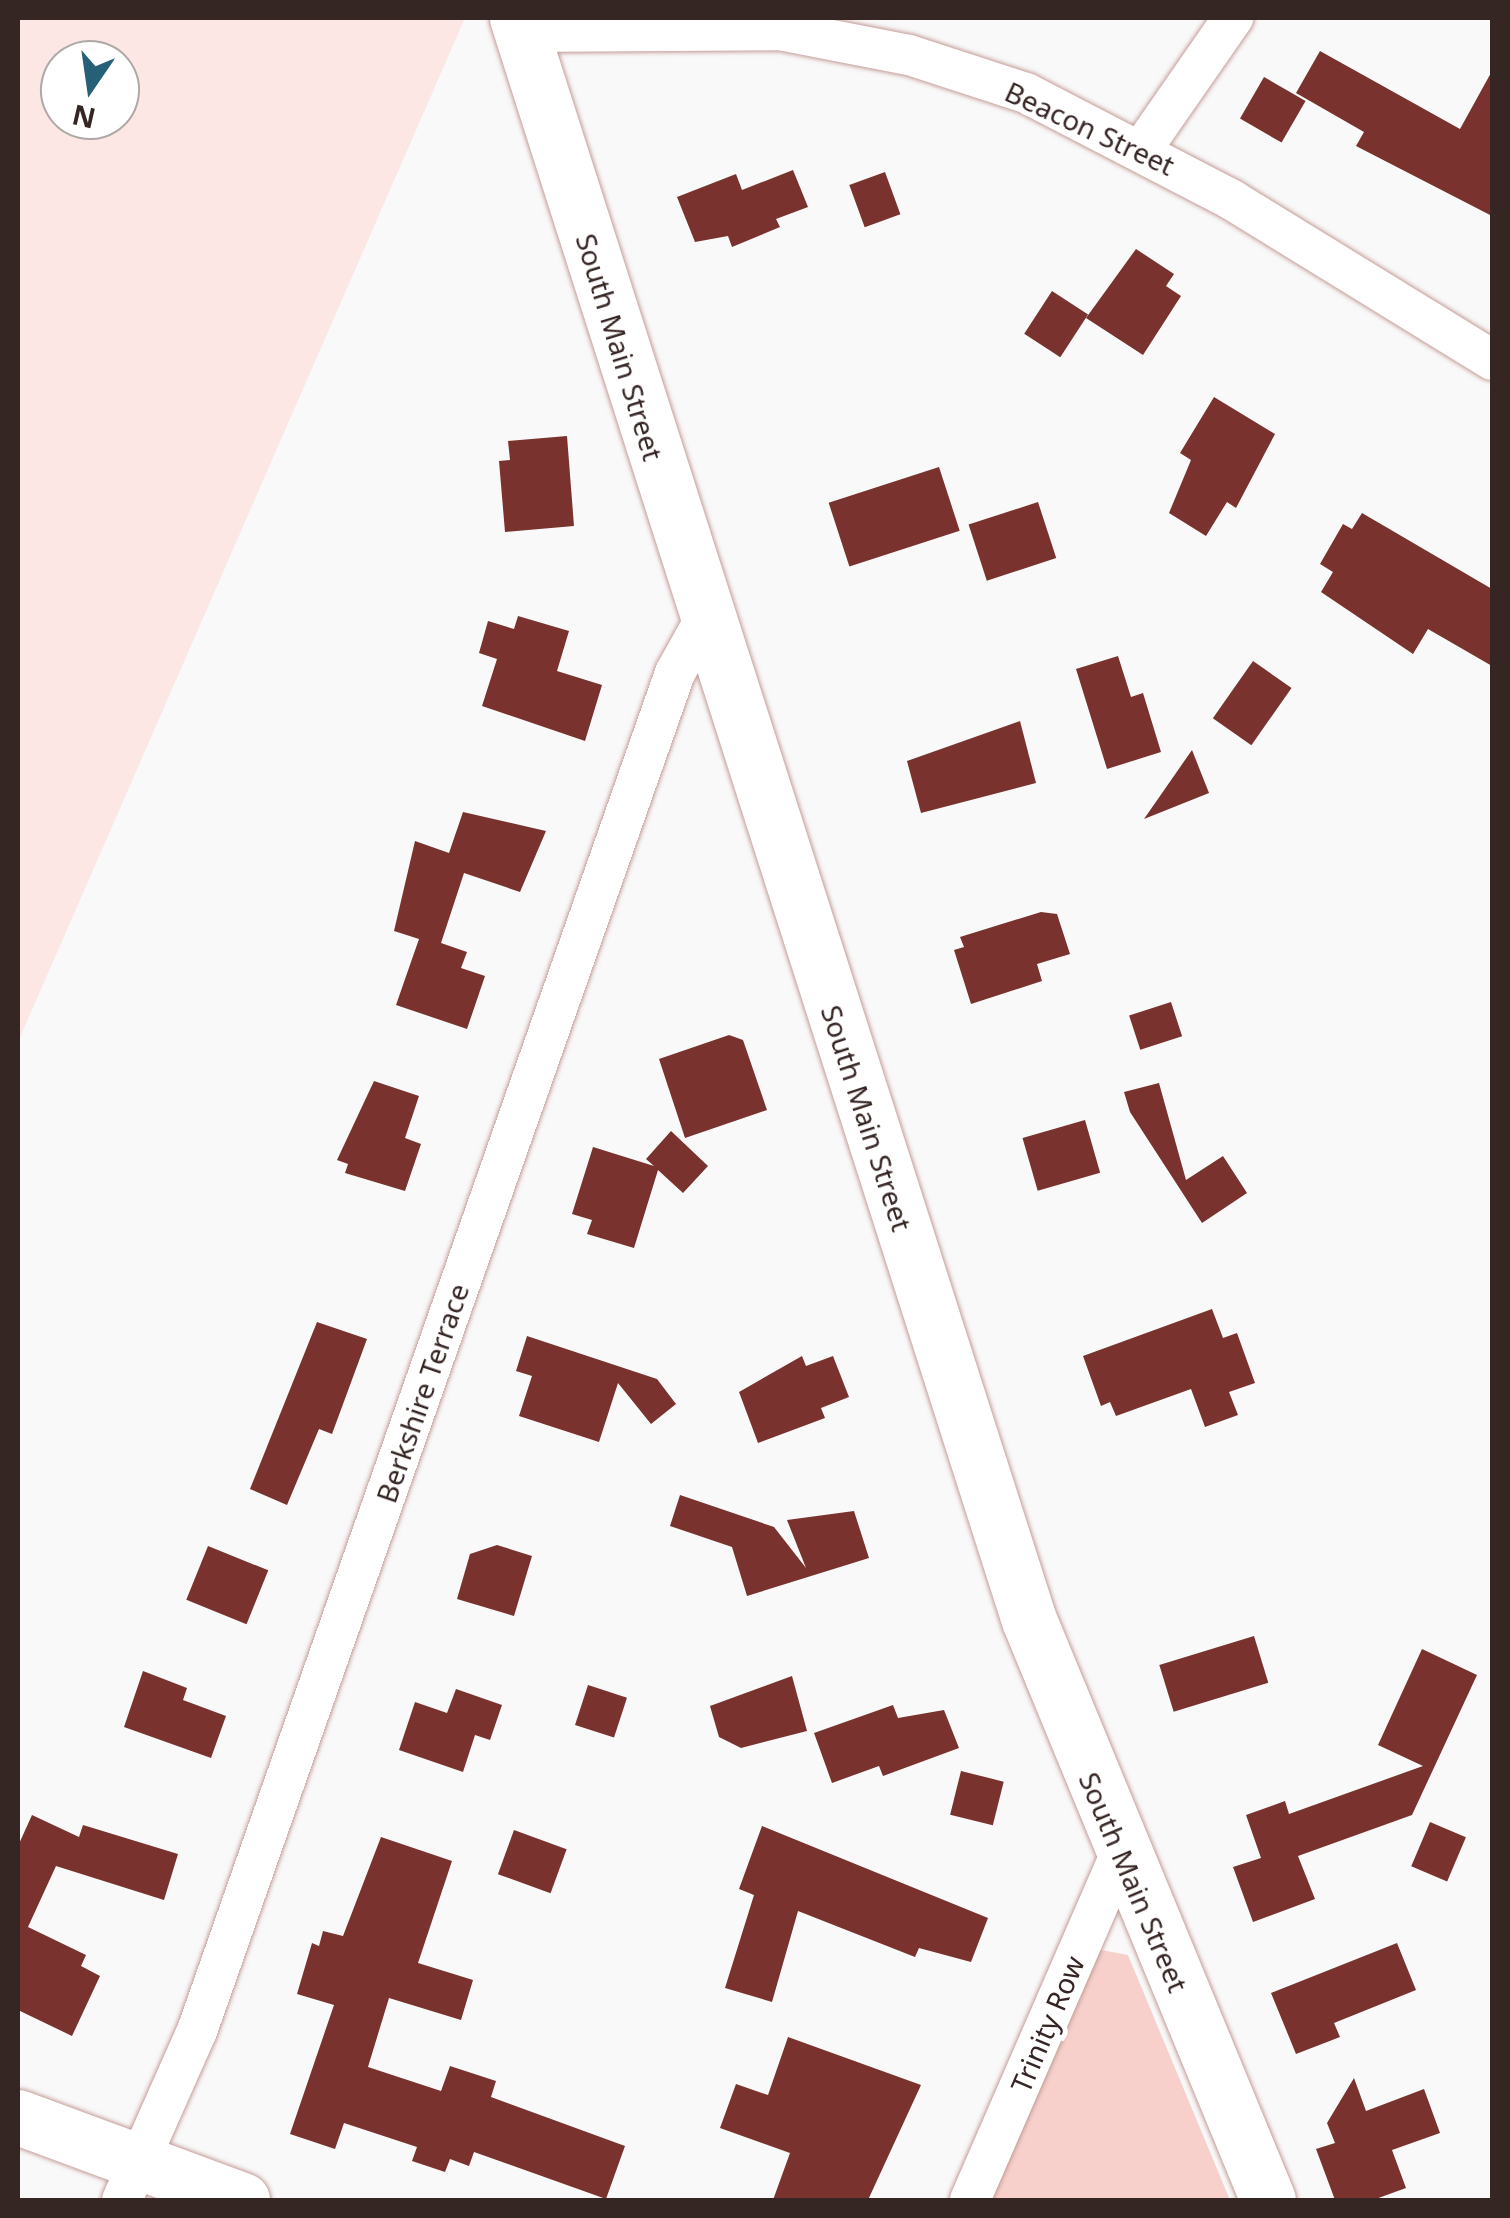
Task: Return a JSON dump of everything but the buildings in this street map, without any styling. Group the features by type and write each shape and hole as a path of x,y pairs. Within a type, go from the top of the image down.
{"main road":[{"name":"South Main Street","path":"520,25 704,621 1024,1603 1268,2200"},
{"path":"18,2117 132,2183 242,2200"}],"street":[{"path":"1142,148 1233,18"},
{"name":"Beacon Street","path":"520,25 780,30 909,55 1010,88 1142,148 1492,360"},
{"name":"Berkshire Terrace","path":"132,2183 197,2031 675,672 704,621"},
{"name":"Trinity Row","path":"970,2200 1123,1848"}],"shaded area":[{"path":"18,18 465,18 18,1042"},
{"path":"1096,1949 1128,1955 1230,2200 988,2200"}]}
